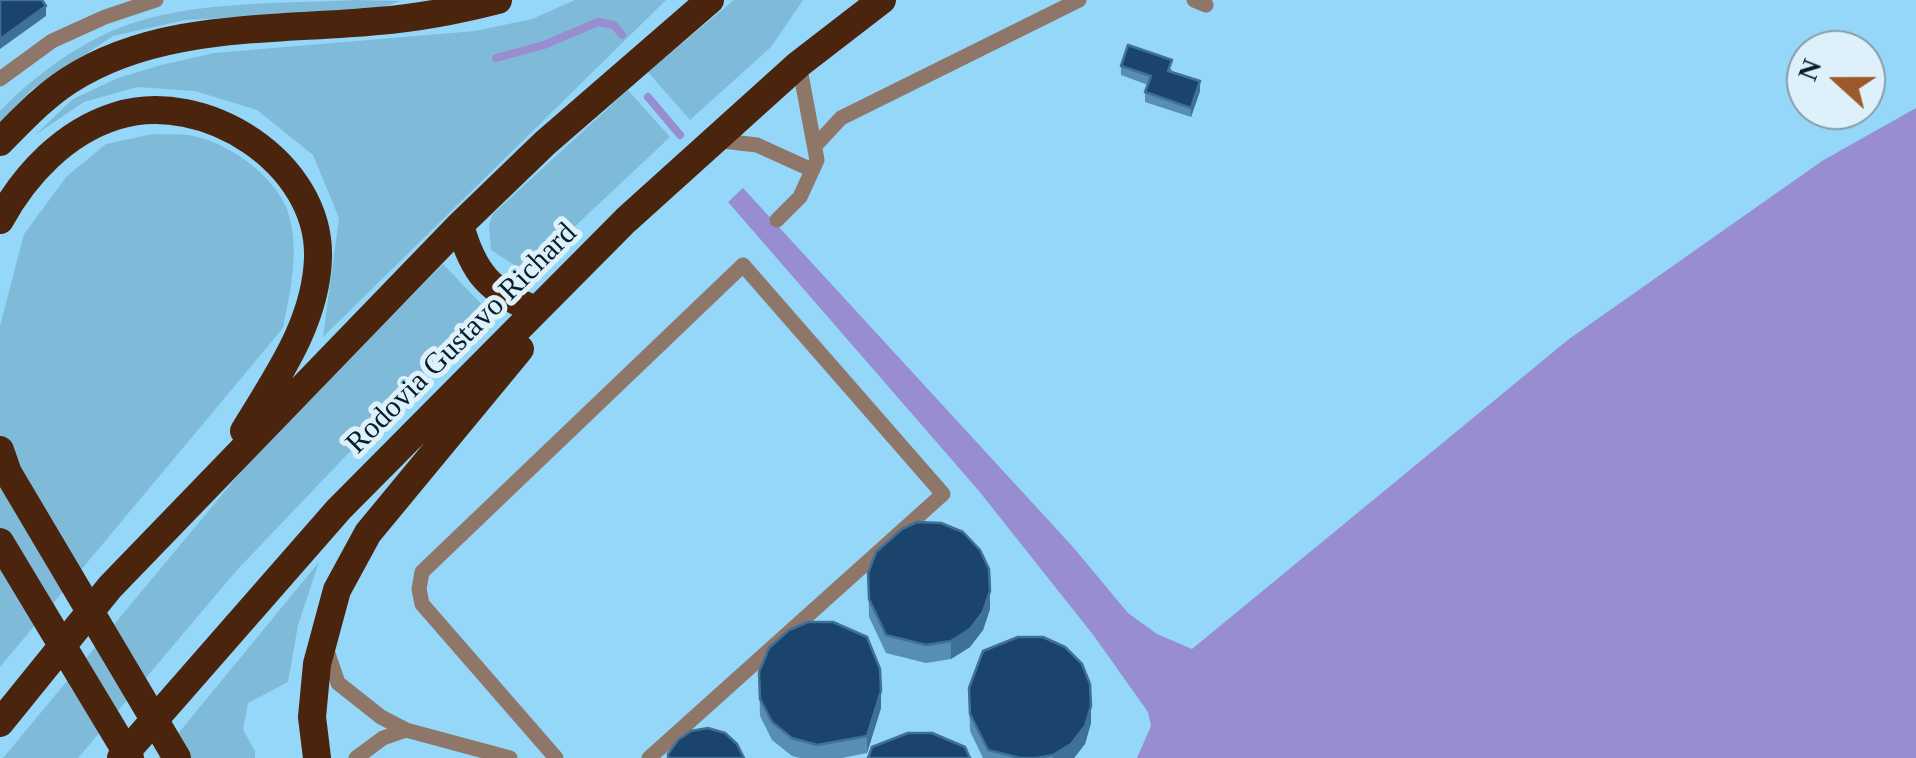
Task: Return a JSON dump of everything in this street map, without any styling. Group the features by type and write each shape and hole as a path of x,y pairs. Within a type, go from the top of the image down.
{"highway":[{"path":"0,142 32,109 68,81 110,59 209,34 376,22 498,0"},
{"path":"0,723 110,587 460,226 545,143 710,0"},
{"name":"Rodovia Gustavo Richard","path":"120,758 339,509 626,220 799,64 882,0"},
{"path":"0,220 14,194 52,152 94,124 118,115 169,112 211,121 251,142 289,173 302,191 317,238 318,261 310,298 296,345 214,478"},
{"path":"316,758 312,717 322,636 337,590 368,533 626,220"},
{"path":"460,226 468,255 484,280 508,299 536,310"},
{"path":"0,450 8,473 177,758"},
{"path":"0,542 130,758"}],"lane":[{"path":"0,79 52,42 156,0"},
{"path":"376,22 442,0"},
{"path":"816,146 840,118 1078,0"},
{"path":"777,220 800,196 817,160 799,64"},
{"path":"714,140 756,145 812,170"},
{"path":"556,758 422,604 422,572 744,265 943,494 650,758"},
{"path":"322,636 338,682 381,717 406,730 510,758"},
{"path":"356,758 383,738 406,730"}],"shaded area":[{"path":"575,0 666,0 323,337 339,218 313,155 257,110 195,91 137,87 84,102 35,135 73,99 118,78 161,65 214,53 475,31 532,19"},
{"path":"734,0 803,0 771,47 690,120 648,72"},
{"path":"400,1 379,9 185,20 113,36 31,90 0,124 0,111 49,68 91,41 133,23 195,9"},
{"path":"628,90 670,137 536,263 516,266 491,250 489,225 493,214"},
{"path":"1916,108 1916,758 1137,758 1151,726 1148,712 1094,636 979,491 728,202 743,188 1073,547 1128,613 1157,634 1192,649 1569,339 1822,161 1877,130 1886,130 1886,125"},
{"path":"153,134 188,135 223,146 266,177 277,191 290,219 294,246 283,328 0,667 0,326 24,234 67,176 106,144"},
{"path":"443,264 486,309 237,570 78,758 3,758 260,449"},
{"path":"319,562 298,625 288,682 248,703 243,730 255,758 158,758"}],"building":[{"path":"0,0 42,0 46,6 0,39"},
{"path":"1128,45 1172,60 1168,71 1200,81 1191,108 1145,92 1151,76 1121,66"},
{"path":"917,522 941,523 963,532 980,550 989,569 990,591 983,612 970,629 951,641 926,645 886,635 869,599 868,573 876,552 902,529"},
{"path":"808,622 833,622 867,637 880,669 881,691 867,736 817,745 792,738 772,722 760,699 759,672 769,648 789,630"},
{"path":"1018,637 1043,637 1065,647 1082,664 1090,684 1091,706 1085,726 1071,744 1053,755 1020,758 988,750 970,714 969,688 983,651"},
{"path":"708,728 725,733 744,758 668,758 678,740 691,731"},
{"path":"908,733 932,733 965,747 970,758 868,758 872,747"}],"waterway":[{"path":"496,58 544,45 598,22 614,25 622,35"},
{"path":"648,97 680,135"}]}
